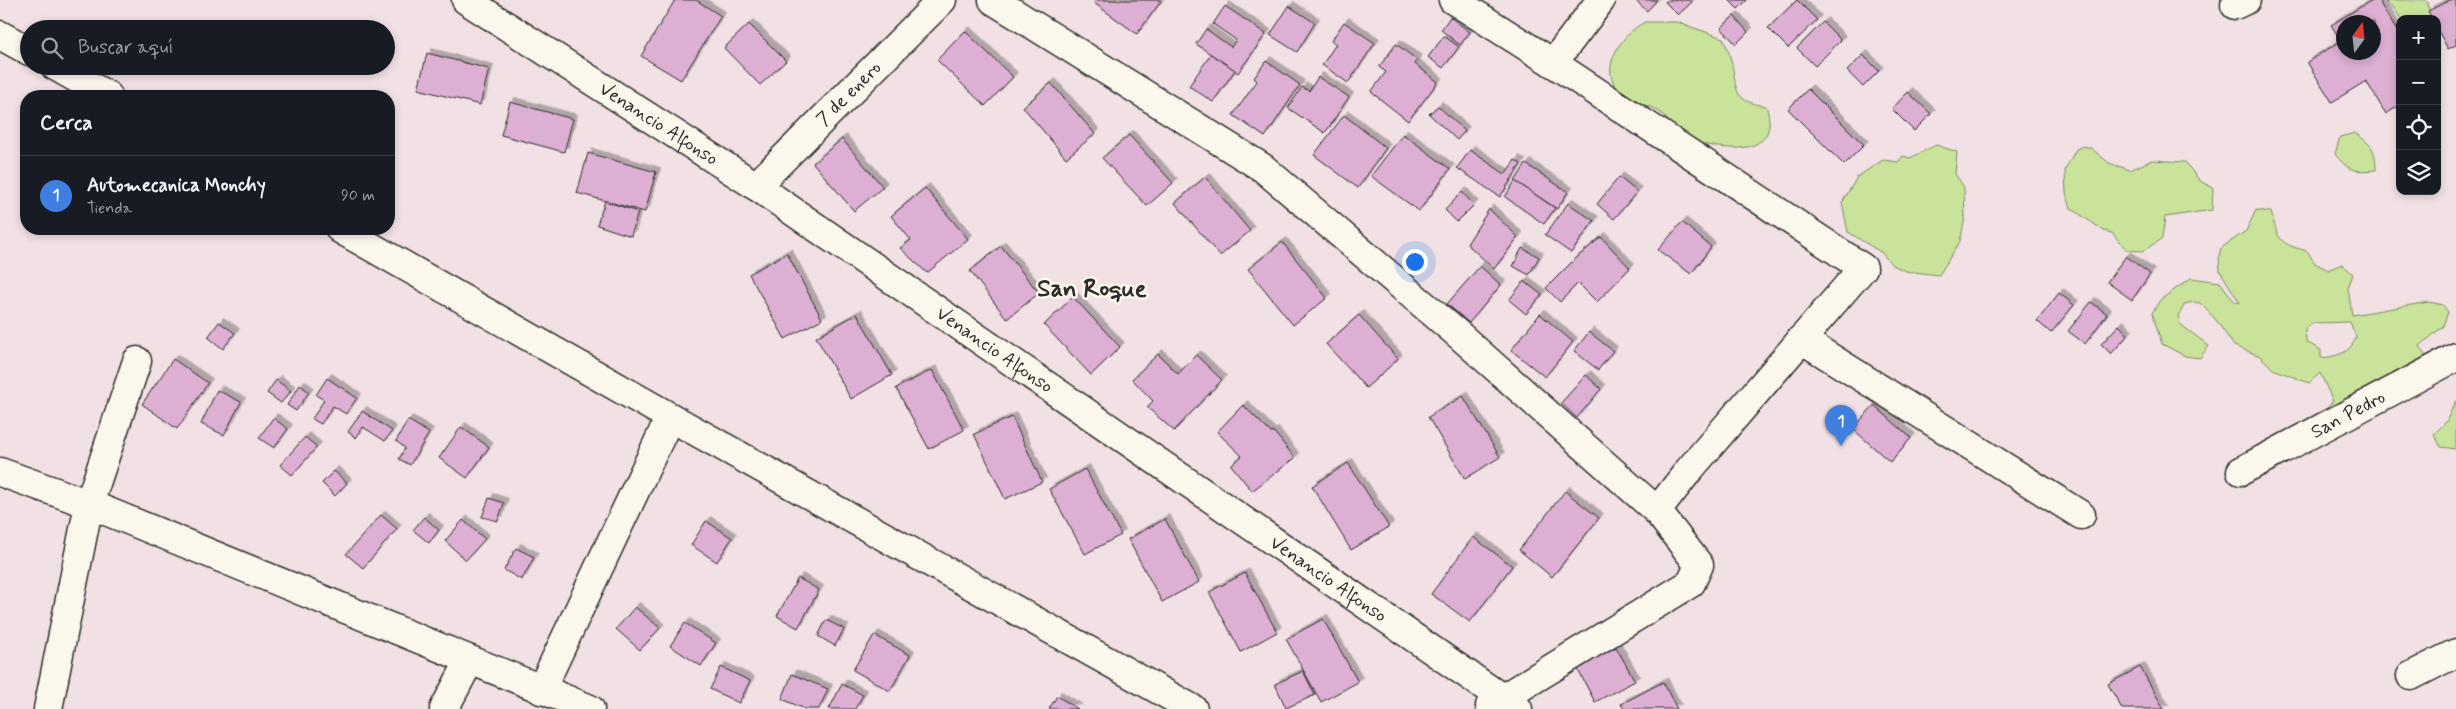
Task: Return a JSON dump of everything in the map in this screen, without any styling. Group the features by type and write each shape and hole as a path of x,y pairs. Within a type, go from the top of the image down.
{"street":[{"name":"Venancio Alfonso","path":"466,0 756,186 1502,706"},
{"name":"7 de enero","path":"756,186 942,0"},
{"path":"993,0 1263,168 1459,335 1657,511 1698,565 1691,583 1502,706"},
{"path":"1453,0 1554,63 1863,268 1689,470 1657,511"},
{"path":"1554,63 1601,0"},
{"path":"0,35 20,46"},
{"path":"71,75 97,90"},
{"path":"351,235 670,417 1193,709"},
{"path":"1801,339 2081,515"},
{"name":"San Pedro","path":"2241,472 2456,357"},
{"path":"48,709 89,504 137,361"},
{"path":"541,690 670,417"},
{"path":"0,472 89,504 590,709"},
{"path":"2411,676 2456,653"},
{"path":"444,709 470,660"}],"green space":[{"path":"2383,0 2425,0 2428,3 2431,15 2398,15 2393,7"},
{"path":"1645,22 1677,22 1723,38 1730,57 1736,86 1741,97 1754,104 1766,106 1769,124 1765,136 1756,144 1742,148 1710,146 1682,136 1658,111 1627,97 1617,88 1612,78 1611,67 1614,56 1626,36"},
{"path":"2355,133 2372,148 2376,170 2363,171 2352,169 2344,164 2335,154 2340,137"},
{"path":"1936,145 1957,152 1955,174 1964,187 1965,218 1960,241 1939,275 1906,271 1892,265 1882,253 1848,232 1842,203 1857,177 1883,160 1898,162 1903,156 1910,158"},
{"path":"2083,146 2091,148 2109,163 2130,170 2152,160 2185,162 2200,181 2213,188 2212,210 2165,217 2162,239 2143,251 2127,250 2112,233 2104,231 2071,208 2066,193 2065,170 2076,149"},
{"path":"2256,210 2271,212 2278,235 2285,243 2307,251 2315,263 2328,270 2342,264 2353,274 2348,288 2352,315 2429,302 2443,305 2448,312 2443,326 2420,346 2427,359 2324,412 2333,401 2320,373 2309,383 2273,369 2260,356 2234,346 2216,320 2200,303 2185,304 2178,316 2180,324 2209,346 2200,358 2185,356 2162,344 2152,313 2160,300 2191,278 2220,282 2234,301 2240,303 2220,271 2219,256 2221,248 2246,231","holes":["2350,322 2356,337 2347,351 2338,355 2321,358 2321,350 2306,342 2305,328 2312,323"]},
{"path":"2456,400 2456,449 2441,447 2434,434 2446,422"}],"building":[{"path":"675,0 696,0 721,16 681,80 641,56"},
{"path":"1096,0 1161,1 1137,34 1094,3"},
{"path":"1635,0 1657,0 1647,11"},
{"path":"1668,0 1690,0 1692,2 1678,15 1665,2"},
{"path":"1729,0 1747,0 1738,9"},
{"path":"1797,0 1817,20 1788,48 1768,28"},
{"path":"2372,0 2378,0 2396,29 2396,108 2386,114 2366,81 2332,102 2307,62 2336,44 2336,60 2381,60 2381,15 2347,15"},
{"path":"2450,0 2456,0 2456,45 2448,49 2441,36 2441,15 2430,15 2428,11"},
{"path":"1225,6 1266,34 1238,73 1196,44 1206,29 1231,47 1236,40 1213,24"},
{"path":"1289,6 1315,23 1297,52 1270,35"},
{"path":"1734,16 1748,32 1736,44 1721,28"},
{"path":"1450,17 1470,32 1460,45 1441,30"},
{"path":"1344,22 1375,43 1348,83 1322,65 1336,44 1331,41"},
{"path":"1823,22 1841,40 1815,66 1797,48"},
{"path":"2336,22 2336,33 2331,25"},
{"path":"749,24 786,61 760,85 724,48"},
{"path":"965,31 1013,77 985,106 937,60"},
{"path":"1444,36 1459,47 1443,68 1428,57"},
{"path":"1396,44 1417,60 1415,64 1438,82 1408,121 1371,92 1386,72 1379,67"},
{"path":"427,53 489,69 480,105 418,89"},
{"path":"1211,54 1235,70 1213,102 1189,86"},
{"path":"1863,55 1879,71 1863,87 1847,71"},
{"path":"1266,61 1300,85 1265,137 1233,115 1257,81 1254,78"},
{"path":"1318,77 1349,97 1325,133 1288,108 1302,87 1309,91"},
{"path":"1051,83 1095,134 1066,158 1023,107"},
{"path":"1808,89 1864,145 1844,165 1788,109"},
{"path":"1908,92 1931,114 1914,131 1892,109"},
{"path":"510,102 573,119 564,152 501,135"},
{"path":"1438,106 1465,131 1457,140 1429,114"},
{"path":"1344,115 1386,148 1358,188 1314,155"},
{"path":"1403,134 1450,169 1419,211 1371,176"},
{"path":"1129,135 1173,183 1147,206 1102,158"},
{"path":"842,139 883,187 854,211 813,163"},
{"path":"1470,150 1505,174 1515,160 1521,164 1500,197 1457,168"},
{"path":"588,153 656,172 645,212 577,193"},
{"path":"1526,164 1568,192 1557,209 1515,181"},
{"path":"1205,177 1250,231 1220,256 1175,203"},
{"path":"1619,177 1637,192 1614,219 1597,204"},
{"path":"1515,181 1555,208 1544,224 1505,197"},
{"path":"925,188 968,239 927,273 900,248 911,240 891,216"},
{"path":"1462,192 1474,205 1457,222 1445,210"},
{"path":"605,201 638,212 631,236 597,225"},
{"path":"1568,203 1594,221 1571,253 1545,235"},
{"path":"1489,209 1518,237 1494,269 1467,244"},
{"path":"1682,222 1711,247 1691,274 1658,250"},
{"path":"1601,237 1630,268 1597,302 1578,283 1560,302 1546,288"},
{"path":"1282,242 1327,298 1293,325 1248,269"},
{"path":"1001,246 1039,293 1007,319 970,271"},
{"path":"1522,248 1539,257 1529,275 1513,266"},
{"path":"787,253 822,319 785,339 749,274"},
{"path":"2126,256 2150,274 2132,300 2107,282"},
{"path":"1480,266 1501,285 1469,323 1447,304"},
{"path":"1524,281 1542,295 1526,314 1509,300"},
{"path":"2059,293 2074,305 2051,333 2037,321"},
{"path":"1073,297 1120,347 1091,375 1044,325"},
{"path":"2091,302 2107,314 2085,344 2068,331"},
{"path":"857,314 892,375 851,399 816,337"},
{"path":"1540,314 1573,342 1545,377 1511,350"},
{"path":"1359,315 1398,359 1366,388 1326,344"},
{"path":"219,322 235,333 223,349 208,337"},
{"path":"2119,325 2128,335 2111,354 2101,344"},
{"path":"1589,332 1613,351 1598,370 1574,351"},
{"path":"1158,354 1178,374 1196,355 1222,380 1174,431 1147,407 1153,401 1132,379"},
{"path":"173,359 208,383 177,429 142,404"},
{"path":"932,370 964,430 929,449 896,388"},
{"path":"1586,375 1601,389 1577,418 1561,403"},
{"path":"327,378 357,398 346,414 333,406 321,424 312,419 324,400 316,395"},
{"path":"276,380 291,391 281,403 267,393"},
{"path":"300,385 309,392 296,411 287,405"},
{"path":"217,390 241,402 224,435 201,424"},
{"path":"1463,396 1500,457 1465,479 1428,417"},
{"path":"1243,405 1271,433 1274,432 1295,458 1252,491 1231,465 1242,456 1217,432"},
{"path":"1874,405 1911,438 1890,462 1853,429"},
{"path":"362,411 392,431 385,441 363,427 356,438 348,432"},
{"path":"1012,417 1042,482 1005,499 974,434"},
{"path":"273,418 288,429 274,448 259,438"},
{"path":"408,420 429,433 410,465 399,459 405,448 396,441"},
{"path":"461,427 489,447 467,478 439,458"},
{"path":"305,437 317,447 292,475 280,465"},
{"path":"1348,463 1389,527 1351,550 1312,486"},
{"path":"1085,469 1121,535 1085,554 1049,489"},
{"path":"334,471 347,483 335,496 322,483"},
{"path":"1565,491 1599,518 1552,577 1519,550"},
{"path":"489,498 504,503 498,521 482,517"},
{"path":"381,515 397,529 363,568 346,554"},
{"path":"424,517 439,530 429,543 413,530"},
{"path":"1165,519 1199,582 1162,602 1128,539"},
{"path":"463,520 485,539 466,560 445,541"},
{"path":"706,521 732,538 717,562 691,545"},
{"path":"1473,537 1512,566 1470,622 1431,594"},
{"path":"516,548 534,557 522,580 504,570"},
{"path":"1245,573 1277,632 1241,652 1209,592"},
{"path":"798,578 819,590 798,628 777,616"},
{"path":"635,607 660,628 640,650 616,629"},
{"path":"1323,619 1358,682 1321,702 1286,639"},
{"path":"826,620 844,629 835,646 818,636"},
{"path":"685,623 716,643 701,666 670,646"},
{"path":"874,635 910,655 890,691 853,670"},
{"path":"1616,647 1635,681 1595,702 1577,668"},
{"path":"721,667 750,681 739,703 710,689"},
{"path":"2140,667 2164,709 2122,709 2108,684"},
{"path":"1303,671 1315,695 1286,708 1275,684"},
{"path":"792,674 828,689 819,709 805,709 782,699"},
{"path":"1663,682 1677,709 1624,709 1621,704"},
{"path":"842,684 863,695 855,709 829,709"},
{"path":"1057,696 1078,709 1049,709"}],"place":[{"name":"Automecanica Monchy","path":"1841,446"}],"district":[{"name":"San Roque","path":"1092,289"}]}
